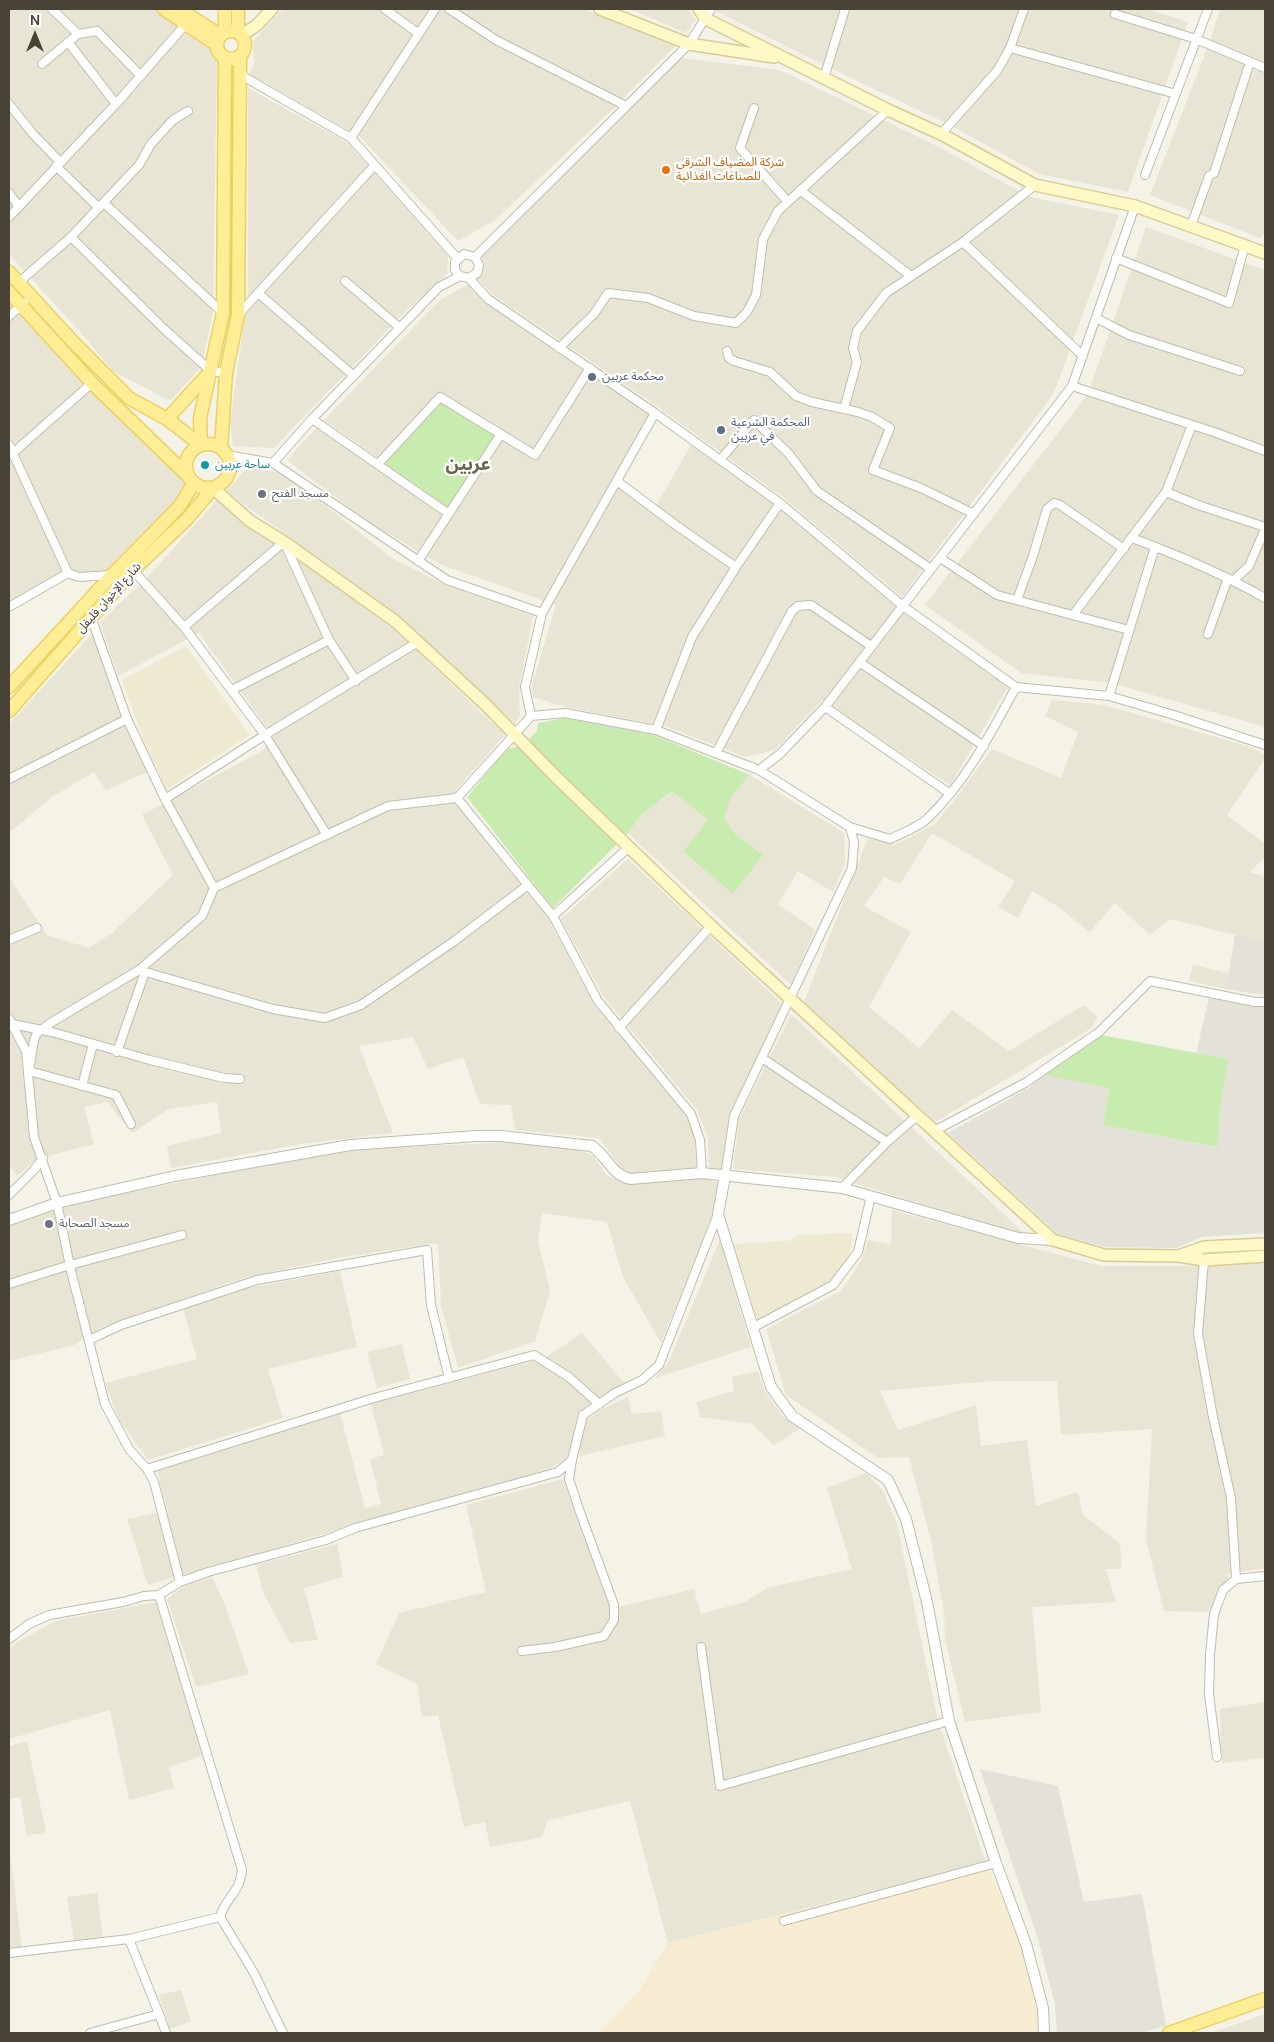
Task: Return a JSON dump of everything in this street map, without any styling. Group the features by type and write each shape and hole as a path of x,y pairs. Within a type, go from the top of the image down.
{"main road":[{"path":"164,9 185,25 221,38"},
{"path":"179,9 221,38"},
{"path":"201,445 200,418 223,313 225,58 218,50 225,9"},
{"path":"9,272 14,291 21,306 92,383 191,480 204,488 213,488 226,479 230,464 224,452 226,373 238,315 239,74 240,56 245,48 244,39 240,34 238,9"},
{"path":"221,38 230,31 240,34 257,25 272,9"},
{"path":"600,9 688,44 786,59"},
{"path":"699,9 786,59 941,134 1035,185 1135,206 1245,245 1262,249"},
{"path":"225,58 240,56"},
{"path":"14,291 31,297 129,398 167,419 201,445"},
{"path":"167,419 211,371"},
{"path":"191,480 186,468 186,460 191,452 201,445 208,444 224,452"},
{"name":"شارع الإخوان فليفل","path":"9,687 113,574 179,507 191,480"},
{"path":"213,488 250,521 284,542 395,621 486,705 711,926 1053,1240 1104,1255 1178,1256 1204,1260 1265,1256"},
{"name":"شارع الإخوان فليفل","path":"9,710 133,570 197,508 213,488"},
{"path":"1178,1256 1204,1247 1265,1244"},
{"path":"1169,2033 1265,1999"}],"street":[{"path":"52,9 78,34"},
{"path":"385,9 419,34"},
{"path":"351,138 435,9"},
{"path":"448,9 496,40 626,106"},
{"path":"824,78 845,9"},
{"path":"941,134 997,71 1010,48 1024,9"},
{"path":"1145,175 1208,9"},
{"path":"475,257 688,44 709,14"},
{"path":"1115,14 1196,39 1265,68"},
{"path":"9,218 116,104 185,25"},
{"path":"42,64 78,34 96,31 141,76"},
{"path":"68,42 116,104"},
{"path":"1010,48 1176,94"},
{"path":"1190,226 1209,176 1214,173 1250,62"},
{"path":"239,74 351,138 457,258"},
{"path":"9,104 58,164 101,205 223,313"},
{"path":"754,108 740,148 788,202"},
{"path":"559,348 594,314 608,293 648,298 694,316 736,323 747,312 756,295 763,238 778,211 888,110"},
{"path":"14,291 72,237 139,165 151,144 173,120 188,111"},
{"path":"238,315 375,165"},
{"path":"844,409 857,362 853,348 857,331 886,294 963,242 1035,185"},
{"path":"800,190 911,276"},
{"path":"9,192 19,207"},
{"path":"760,770 780,754 825,707 1072,386 1135,206"},
{"path":"72,237 164,328 211,371 226,373"},
{"path":"963,242 1083,356"},
{"path":"1116,258 1229,303 1245,245"},
{"path":"457,258 464,254 475,257 479,265 478,269 474,276 469,278"},
{"path":"457,258 455,270 460,276 469,278 488,299 590,368 780,503 903,606 1016,686 1109,696 1264,741"},
{"path":"274,463 312,419 440,287 460,276"},
{"path":"345,281 400,328"},
{"path":"258,293 354,376"},
{"path":"9,316 31,297"},
{"path":"1096,318 1129,335 1240,371"},
{"path":"727,351 729,358 734,361 770,372 796,396 812,402 872,417 890,428 873,470 921,488 974,514"},
{"path":"378,464 440,397 535,455 590,368"},
{"path":"13,453 92,383"},
{"path":"1072,386 1265,451"},
{"path":"531,716 525,687 542,613 654,413"},
{"path":"312,419 449,514"},
{"path":"720,460 754,420 789,454 817,491 931,569"},
{"path":"1073,615 1166,492 1192,425"},
{"path":"418,561 500,434"},
{"path":"9,444 68,573 79,578 113,574"},
{"path":"224,452 274,463 448,580 542,613"},
{"path":"617,480 677,526 736,567"},
{"path":"1166,492 1265,528 1249,566 1231,579 1208,634"},
{"path":"656,730 692,637 736,567 780,503"},
{"path":"1016,600 1033,556 1047,509 1054,503 1060,505 1124,549"},
{"path":"1132,538 1231,579 1265,598"},
{"path":"184,627 284,542 329,640 356,681"},
{"path":"1109,696 1155,546"},
{"path":"940,558 997,595 1129,630"},
{"path":"133,570 184,627 265,735 327,835"},
{"path":"9,607 68,573"},
{"path":"716,753 782,628 792,611 798,606 811,605 871,646"},
{"path":"92,617 127,719 164,799 214,888"},
{"path":"232,690 329,640"},
{"path":"164,799 418,642"},
{"path":"859,662 984,746"},
{"path":"29,1071 37,1033 52,1022 142,971 202,916 214,888 388,806 457,798 531,716 565,713 656,730 760,770 850,828 890,839 926,820 949,793 984,746 1016,686"},
{"path":"825,707 949,793"},
{"path":"9,779 127,719"},
{"path":"457,798 553,916 598,1001 691,1114 700,1140 702,1173"},
{"path":"522,1651 604,1636 614,1620 614,1605 569,1479 583,1415 615,1393 642,1380 658,1366 718,1214 734,1116 852,868 854,842 850,828"},
{"path":"553,916 629,847"},
{"path":"142,971 272,1009 324,1018 361,1005 452,942 528,885"},
{"path":"619,1028 711,926"},
{"path":"9,940 37,928"},
{"path":"117,1052 142,971"},
{"path":"934,1131 1025,1083 1099,1032 1150,981 1255,1002 1265,1002"},
{"path":"10,1021 117,1052 224,1078 240,1079"},
{"path":"10,1021 26,1051 34,1137 43,1158 57,1203 70,1265 105,1404 130,1449 147,1469 154,1482 180,1582"},
{"path":"82,1086 92,1044"},
{"path":"762,1058 887,1142"},
{"path":"29,1071 116,1095 130,1124"},
{"path":"842,1188 887,1142 917,1116"},
{"path":"9,1220 57,1203 175,1176 350,1145 501,1136 592,1146 600,1151 616,1172 630,1179 702,1173 842,1188 1018,1238 1053,1240"},
{"path":"9,1195 43,1158"},
{"path":"754,1327 833,1285 858,1252 871,1196"},
{"path":"718,1214 771,1387 792,1416 888,1480 906,1519 927,1602 949,1720 996,1863 1026,1944 1042,2008 1044,2033"},
{"path":"9,1284 70,1265 182,1235"},
{"path":"89,1340 121,1325 257,1280 426,1250 431,1305 449,1378"},
{"path":"1204,1260 1198,1334 1213,1417 1231,1498 1236,1579"},
{"path":"147,1469 374,1398 534,1355 569,1377 599,1404"},
{"path":"9,1639 29,1624 49,1615 123,1602 144,1596 160,1595 180,1582 208,1572 326,1540 355,1528 558,1472 572,1460"},
{"path":"1217,1757 1209,1694 1214,1614 1223,1590 1236,1579 1265,1576"},
{"path":"160,1595 242,1870 238,1888 225,1905 220,1917"},
{"path":"701,1647 720,1786 949,1720"},
{"path":"784,1921 996,1863"},
{"path":"9,1953 130,1939 220,1917"},
{"path":"220,1917 254,1974 283,2033"},
{"path":"130,1939 166,2033"},
{"path":"90,2033 160,2014"}],"shaded area":[{"path":"9,9 157,9 213,51 217,60 213,313 201,367 170,401 113,371 9,254"},
{"path":"283,9 584,9 676,45 615,107 495,220 458,241 359,136 250,74 254,62 253,41"},
{"path":"630,9 688,9 696,20 686,33"},
{"path":"717,9 1149,9 1188,22 1128,192 1039,174 948,124 832,69 716,11"},
{"path":"1220,9 1265,9 1265,234 1260,238 1150,195 1209,44"},
{"path":"681,58 780,70 937,146 1030,197 1119,215 1054,393 902,597 784,498 658,407 492,294 478,279 485,267 482,257"},
{"path":"248,88 348,143 448,256 447,274 403,314 274,448 233,446 230,422 248,294"},
{"path":"1146,227 1265,270 1265,727 1111,683 1021,673 925,605 1088,394"},
{"path":"468,284 485,303 592,377 651,410 612,480 618,488 652,513 691,445 781,509 903,613 1008,687 950,785 822,701 775,750 745,757 666,726 565,707 533,697 532,685 556,605 442,565 365,520 287,460 317,427 450,520 507,434 440,392 378,458 324,420 440,300"},
{"path":"9,299 189,485 179,507 113,574 68,573 9,607"},
{"path":"247,468 285,473 390,557 443,584 533,616 519,688 520,716 515,723 399,617 226,491"},
{"path":"217,500 390,626 505,735 456,790 455,802 547,917 594,1005 689,1119 695,1140 696,1167 676,1172 626,1174 599,1138 515,1130 511,1105 480,1104 463,1057 428,1069 413,1037 359,1046 393,1133 301,1144 171,1168 167,1146 221,1133 217,1102 169,1109 132,1133 107,1102 84,1107 94,1144 37,1159 17,1176 9,1164 9,877 47,935 89,948 113,932 173,875 142,815 260,752 275,739 199,633 118,676 100,622 147,578"},
{"path":"93,633 122,714 147,772 106,790 94,772 52,797 9,833 9,724"},
{"path":"186,646 250,735 167,789 144,741 122,680"},
{"path":"1052,700 1104,705 1251,747 1265,755 1265,758 1227,815 1265,844 1265,857 1250,872 1265,877 1265,939 1235,935 1170,919 1150,935 1115,903 1090,932 1057,906 1032,891 1018,918 998,907 1015,881 932,833 900,884 884,877 864,906 911,932 869,1007 919,1048 952,1010 1009,1051 1084,1005 1098,1017 1090,1029 935,1122 804,1002 868,838 894,845 934,825 992,749 1061,778 1078,732 1045,716"},
{"path":"750,775 844,833 845,864 833,892 798,871 778,904 815,930 791,985 628,833 641,815 673,791 708,820 683,851 763,855 736,835 724,818 732,795"},
{"path":"628,859 782,1004 729,1115 722,1169 709,1167 708,1138 697,1110 604,997 561,919"},
{"path":"1235,935 1265,939 1265,995 1226,989"},
{"path":"1193,965 1228,973 1226,989 1189,981"},
{"path":"1209,998 1253,1007 1265,1007 1265,1233 1202,1237 1176,1248 1106,1247 1058,1234 948,1133 1027,1089 1044,1075 1109,1088 1103,1125 1218,1147 1220,1110 1228,1059 1196,1053"},
{"path":"791,1014 1025,1234 834,1177 733,1169 739,1119"},
{"path":"515,1142 578,1150 594,1156 607,1176 629,1183 700,1177 718,1183 715,1212 661,1343 623,1277 607,1222 542,1213 538,1241 550,1291 535,1341 458,1368 441,1306 438,1243 338,1258 246,1277 100,1328 74,1345 9,1361 9,1224 64,1206 225,1173 362,1149"},
{"path":"892,1210 1101,1266 1209,1266 1265,1262 1265,1568 1226,1574 1233,1588 1206,1612 1164,1611 1146,1539 1152,1429 1061,1435 1057,1381 992,1381 880,1391 898,1430 976,1405 981,1446 1027,1440 1036,1506 1078,1492 1083,1515 1120,1544 1122,1569 1106,1569 1116,1602 1032,1607 1041,1712 965,1722 945,1639 944,1613 932,1545 909,1457 878,1458 786,1395 766,1329 841,1291 861,1261 868,1240 891,1244"},
{"path":"853,1233 849,1258 827,1284 758,1323 733,1244 787,1241 799,1235"},
{"path":"720,1239 751,1347 655,1378 669,1361"},
{"path":"340,1271 357,1347 268,1369 283,1418 148,1460 120,1421 105,1383 197,1359 183,1308 249,1288"},
{"path":"582,1333 624,1383 582,1410 577,1416 568,1457 552,1468 148,1585 127,1519 167,1511 157,1471 340,1413 365,1508 381,1504 370,1459 384,1455 371,1404 545,1358"},
{"path":"402,1344 410,1379 377,1388 367,1352"},
{"path":"758,1371 764,1390 783,1417 801,1428 774,1445 752,1424 700,1417 696,1402 734,1391 732,1377"},
{"path":"628,1397 632,1414 661,1411 665,1436 579,1456 581,1438 587,1420 600,1410"},
{"path":"866,1473 882,1489 897,1524 938,1721 986,1863 668,1943 630,1801 548,1820 542,1837 490,1847 485,1822 464,1827 438,1715 422,1717 417,1684 376,1664 399,1613 486,1592 466,1505 563,1479 610,1609 694,1589 701,1614 745,1602 767,1588 852,1569 827,1488"},
{"path":"337,1544 343,1577 304,1588 318,1640 290,1643 263,1592 256,1565"},
{"path":"212,1577 224,1602 249,1674 196,1687 167,1599 183,1587"},
{"path":"158,1602 204,1755 169,1767 174,1788 129,1800 110,1710 9,1739 9,1647 55,1621"},
{"path":"1265,1702 1265,1758 1222,1763 1220,1709"},
{"path":"27,1741 46,1832 27,1836 20,1797 9,1799 9,1746"},
{"path":"980,1769 1058,1786 1084,1902 1142,1894 1166,2026 1141,2033 1057,2033 1055,2004 1038,1939"},
{"path":"9,1853 22,1948 9,1949"},
{"path":"986,1863 1022,1944 1040,2008 1041,2033 598,2033 639,1991 668,1943"},
{"path":"97,1893 103,1938 74,1942 67,1897"},
{"path":"181,1990 191,2022 170,2028 159,1995"},
{"path":"1265,2014 1265,2033 1210,2033 1251,2019"}],"green space":[{"path":"441,401 496,435 448,508 384,464"},
{"path":"565,718 654,735 750,775 732,795 724,818 736,835 763,855 733,894 683,851 708,820 672,791 641,815 628,833 553,908 467,797 506,749 522,746 537,731 538,723"},
{"path":"1101,1035 1228,1059 1220,1110 1218,1147 1103,1125 1109,1088 1044,1075"}],"place":[{"name":"شركة المضياف الشرقي للصناعات الغذائية","path":"666,170"},
{"name":"محكمة عربين","path":"592,377"},
{"name":"المحكمة الشرعية في عربين","path":"721,430"},
{"name":"ساحة عربين","path":"205,465"},
{"name":"مسجد الفتح","path":"262,494"},
{"name":"مسجد الصحابة","path":"49,1224"}],"district":[{"name":"عربين","path":"468,465"}]}
